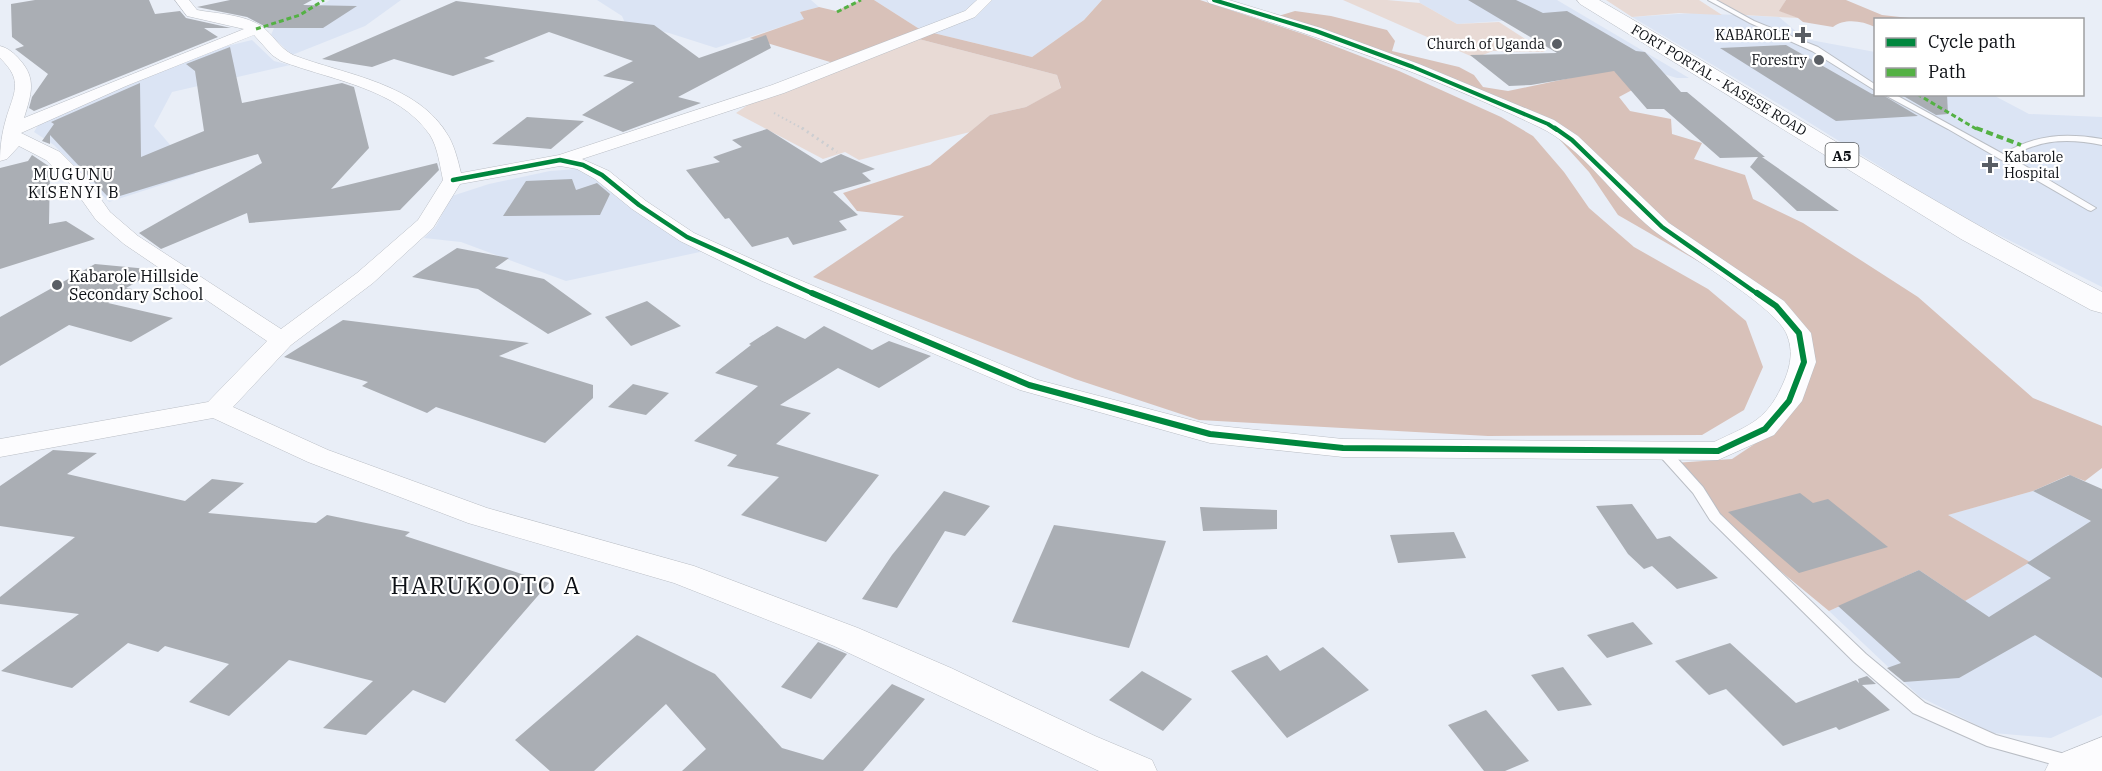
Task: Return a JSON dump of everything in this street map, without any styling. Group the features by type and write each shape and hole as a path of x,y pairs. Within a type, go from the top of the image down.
{"highway":[{"name":"FORT PORTAL - KASESE ROAD","path":"1586,0 1659,42 1969,233 2102,304"}],"street":[{"path":"182,0 192,13 235,21 256,29 272,49 285,57 352,79 406,102 438,133 453,180"},
{"path":"216,409 282,340 365,278 426,224 453,180 560,160 669,127 778,89 970,14 985,0"},
{"path":"560,160 584,165 602,175 639,205 687,237 770,276 1029,385 1210,434 1343,448 1718,451 1765,429 1789,401 1804,362 1799,333 1776,306 1644,213 1572,140 1548,124 1403,63 1316,31 1214,0"},
{"path":"12,132 120,83 256,29"},
{"path":"0,51 7,54 23,73 25,81 25,90 14,113 10,146 0,154"},
{"path":"12,132 53,156 79,182 103,216 131,240 282,340"},
{"path":"0,448 216,409 318,456 478,516 683,574 835,633 939,678 1082,747 1139,771"}],"lane":[{"path":"1711,0 1752,22 1815,50 1874,87"},
{"path":"1891,96 2004,157 2091,208"},
{"path":"2004,157 2021,146 2041,138 2060,136 2102,142"},
{"path":"1662,450 1698,490 1715,517 1860,658 1919,708 1993,741 2084,764"}],"path":[{"path":"778,89 766,103 768,111 790,120 837,152"}],"shaded area":[{"path":"330,0 401,0 365,26 292,55 271,35 275,26 305,15"},
{"path":"597,0 811,0 819,7 800,12 805,19 716,48 669,33 625,23 622,16"},
{"path":"861,0 874,0 921,30 1032,57 1084,20 1102,0 1200,0 1306,35 1399,71 1501,117 1533,136 1564,172 1589,208 1634,247 1708,289 1746,321 1763,367 1744,410 1702,435 1488,436 1199,420 1075,379 813,277 904,216 857,211 843,193 930,165 990,115 1026,107 1061,88 1057,75 911,37 840,65 750,38 804,19 800,12 819,7 836,11"},
{"path":"874,0 1102,0 1084,20 1032,57 921,30"},
{"path":"1343,0 1420,3 1457,24 1499,22 1545,52 1493,51 1475,58"},
{"path":"1419,0 1557,0 1689,78 1677,78 1657,72 1576,16 1457,24 1420,3"},
{"path":"1606,0 1699,0 1722,15 1679,13 1632,17"},
{"path":"1717,0 1786,0 1780,11 1799,18 1743,15"},
{"path":"1786,0 1846,0 1882,15 1909,18 1874,18 1874,27 1848,21 1833,27 1803,22 1779,11"},
{"path":"1295,11 1331,16 1387,30 1395,41 1392,51 1459,67 1474,75 1483,87 1508,91 1570,78 1599,66 1647,82 1619,97 1630,111 1671,119 1672,134 1702,143 1694,159 1745,175 1753,199 1803,223 1918,297 2033,398 2102,426 2102,468 2085,481 2069,475 2033,491 1948,515 2030,562 1965,601 1919,570 1829,611 1715,517 1674,463 1732,459 1780,427 1805,345 1755,294 1618,215 1589,172 1550,129 1414,70 1275,17"},
{"name":"Kabarole Hospital","path":"1693,13 1779,17 1805,39 1874,52 1874,96 1995,96 2029,114 2102,117 2102,287 1955,213 1789,110 1632,17"},
{"path":"911,37 1057,75 1061,89 1026,107 990,115 970,132 859,160 845,152 823,159 736,113 755,100"},
{"path":"252,40 274,61 290,65 172,92 154,126 195,174 109,202 54,145 34,132 41,120 211,50"},
{"path":"592,168 709,250 566,281 461,242 424,238 436,226 452,196 489,184 550,171"},
{"path":"2033,491 2102,527 2102,715 2051,738 1993,733 1920,697 1829,611 1919,570 1947,515"}],"building":[{"path":"35,0 149,0 155,14 180,11 186,18 231,28 204,28 218,37 34,111 29,108 32,97 48,74 15,49 24,46 12,37 11,4"},
{"path":"230,0 312,0 303,5 357,6 323,28 268,28 247,17 197,7"},
{"path":"1468,0 1516,0 1543,13 1567,11 1636,51 1645,52 1681,92 1687,92 1765,157 1762,157 1839,211 1797,211 1750,167 1758,157 1720,158 1664,109 1647,109 1614,71 1531,85 1509,86 1470,55 1557,53"},
{"path":"456,1 654,25 699,58 766,35 771,48 678,97 701,103 623,132 582,115 634,82 603,76 633,61 549,32 484,58 495,61 453,76 394,59 372,67 322,59"},
{"name":"Kabarole Hospital","path":"1786,45 1874,96 1884,96 1918,116 1836,121 1720,48"},
{"path":"230,47 242,103 342,83 354,87 369,148 331,189 437,163 439,170 400,210 249,223 247,213 161,249 139,233 262,163 258,154 110,199 50,135 50,144 42,141 54,124 51,122 140,83 141,157 204,131 195,71 186,64"},
{"path":"1903,96 1947,96 1948,114 1936,115"},
{"path":"527,117 584,121 551,149 492,144"},
{"path":"767,129 821,163 841,154 875,169 862,173 871,181 833,192 858,215 839,221 847,230 793,245 788,237 752,247 729,218 725,219 686,170 720,162 713,157 742,147 732,140"},
{"path":"32,155 50,167 49,224 66,221 95,239 0,269 0,168 28,161"},
{"path":"572,179 576,190 597,183 610,194 600,215 503,216 526,181"},
{"path":"457,248 509,258 495,268 544,279 592,314 548,334 478,289 412,277"},
{"path":"95,264 159,270 126,288 132,289 108,303 173,318 131,342 69,325 0,366 0,317"},
{"path":"647,301 681,326 631,346 605,317"},
{"path":"343,320 529,343 499,356 593,385 593,398 545,443 436,407 427,413 362,386 368,382 284,357"},
{"path":"777,326 805,339 824,326 872,350 889,341 931,356 879,388 838,368 780,405 811,413 776,444 879,475 826,542 741,515 779,477 727,466 737,455 694,441 758,386 715,373 751,345 749,344"},
{"path":"633,384 669,393 646,415 608,407"},
{"path":"53,450 97,453 67,474 185,501 212,479 244,483 208,513 316,523 327,515 410,532 405,536 549,583 445,703 413,690 366,735 323,728 373,681 289,660 229,716 189,702 229,664 165,646 158,652 128,643 72,688 1,671 79,614 0,604 0,597 75,537 0,526 0,486"},
{"path":"2070,475 2102,489 2102,678 2035,635 1959,678 1904,682 1887,668 1901,663 1838,606 1919,570 1989,617 2051,578 2027,563 2091,521 2033,491"},
{"path":"944,491 990,506 965,536 945,531 897,608 862,599 892,555"},
{"path":"1800,493 1813,503 1828,499 1888,547 1799,573 1728,512"},
{"path":"1632,504 1657,539 1670,536 1718,578 1677,589 1652,566 1644,569 1628,554 1596,506"},
{"path":"1200,507 1277,510 1277,529 1203,531"},
{"path":"1054,525 1166,541 1129,648 1012,622"},
{"path":"1454,532 1466,558 1398,563 1390,535"},
{"path":"1633,622 1653,644 1607,658 1587,635"},
{"path":"637,635 715,674 782,748 823,760 892,684 925,699 863,771 682,771 706,749 666,704 594,771 550,771 515,740"},
{"path":"818,642 847,654 811,699 781,687"},
{"path":"1730,643 1796,703 1856,680 1859,683 1858,679 1867,676 1876,684 1862,685 1890,710 1839,730 1836,727 1783,746 1726,689 1709,695 1675,661"},
{"path":"1323,647 1369,690 1287,738 1231,671 1267,655 1280,671"},
{"path":"1563,667 1592,705 1558,711 1531,675"},
{"path":"1142,671 1192,699 1163,731 1109,700"},
{"path":"1486,710 1529,761 1505,771 1484,771 1448,725"}],"marked path":[{"path":"256,29 300,15 324,0"},
{"path":"837,12 861,0"},
{"path":"1921,96 1979,131 2021,145"}],"cycle path":[{"path":"453,180 560,160 583,165 602,175 639,205 687,237 770,276 1029,385 1210,434 1343,448 1718,451 1765,429 1789,401 1804,362 1799,333 1776,306 1644,212 1572,140 1548,124 1413,67 1316,31 1214,0"}],"place":[{"name":"KABAROLE","path":"1803,35"},
{"name":"Church of Uganda","path":"1557,44"},
{"name":"Forestry","path":"1819,60"},
{"name":"Kabarole Hospital","path":"1990,165"},
{"name":"Kabarole Hillside Secondary School","path":"57,285"}],"district":[{"name":"MUGUNU KISENYI B","path":"74,183"},
{"name":"HARUKOOTO A","path":"486,585"}]}
